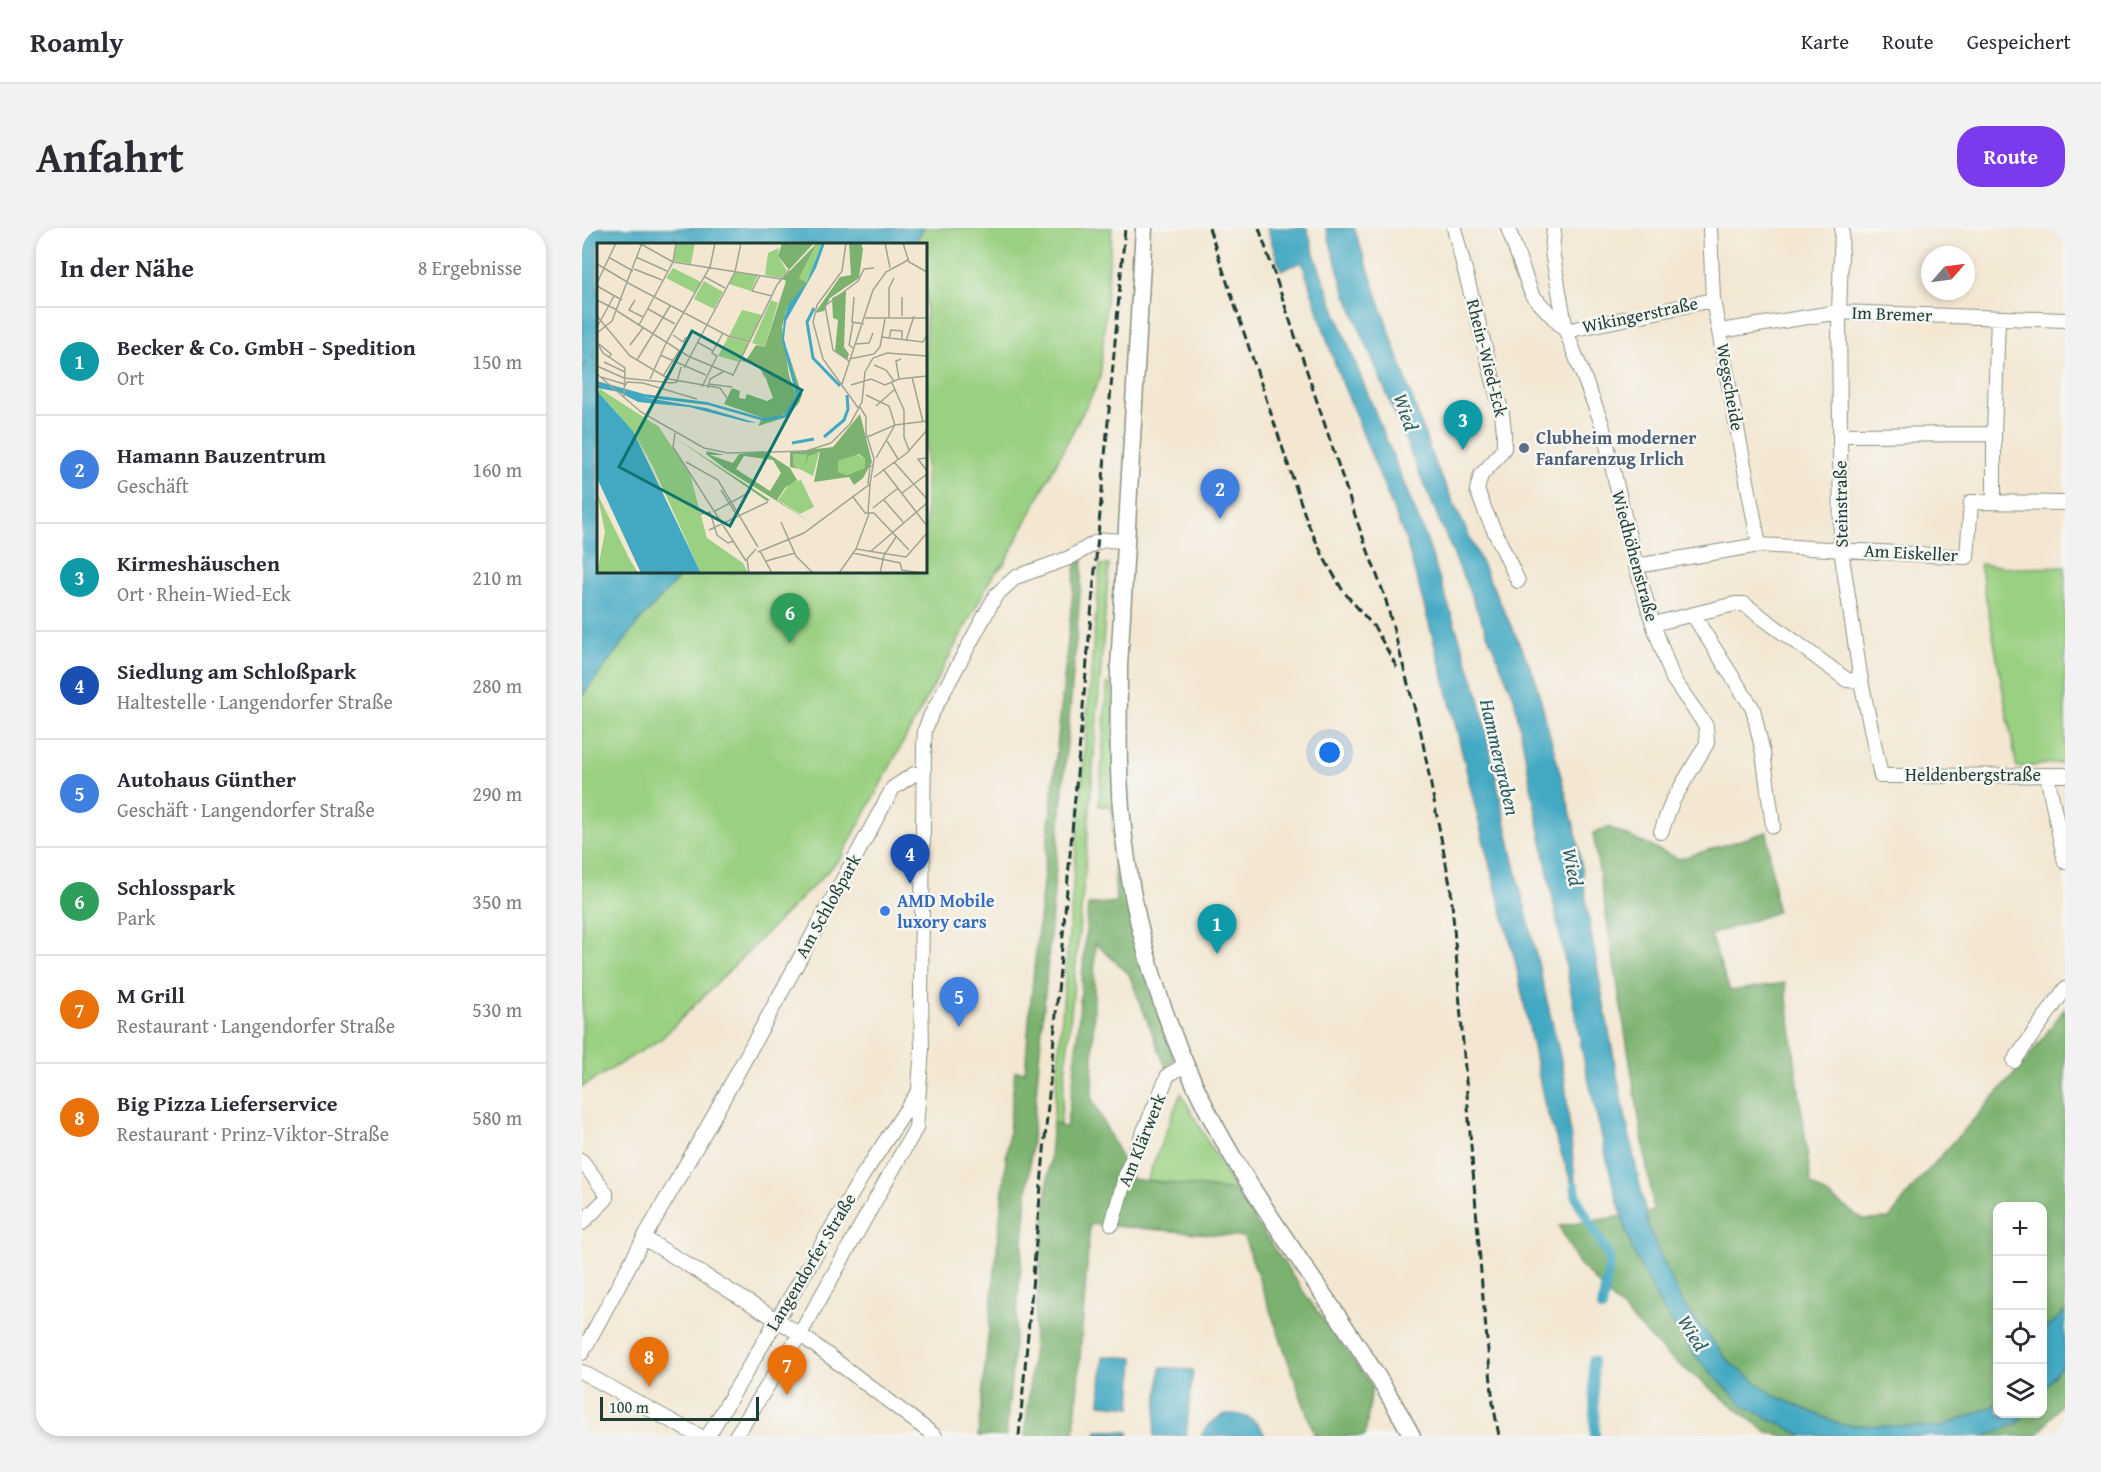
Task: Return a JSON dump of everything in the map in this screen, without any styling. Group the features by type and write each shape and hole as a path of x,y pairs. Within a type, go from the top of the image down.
{"main road":[{"path":"1144,228 1119,699 1119,757 1124,833 1132,893 1146,954 1164,1011 1185,1065 1209,1115 1240,1170 1356,1344 1412,1436"}],"street":[{"name":"Rhein-Wied-Eck","path":"1454,228 1502,414 1504,432 1504,448 1481,475 1477,490 1518,581"},
{"path":"1508,228 1532,295 1566,331"},
{"name":"Wiedhöhenstraße","path":"1554,228 1552,251 1566,331 1602,424 1636,566 1653,624 1673,679 1706,726 1707,743 1672,802 1661,832"},
{"name":"Wegscheide","path":"1710,228 1713,300 1758,545"},
{"name":"Steinstraße","path":"1842,228 1839,312 1841,550 1861,681 1881,776"},
{"name":"Wikingerstraße","path":"1566,331 1713,300"},
{"name":"Im Bremer","path":"1720,331 1839,312 2065,320"},
{"path":"1994,501 1998,318"},
{"path":"1840,435 1994,434"},
{"name":"Am Eiskeller","path":"1636,566 1758,545 1967,557 1971,502 2065,503"},
{"path":"924,774 925,730 931,715 999,591 1016,577 1068,558 1095,543 1104,540 1126,541"},
{"path":"1653,624 1735,604 1744,604 1847,680 1861,681"},
{"path":"1693,615 1753,708 1773,826"},
{"name":"Am Schloßpark","path":"582,1353 893,789 914,774 924,774"},
{"name":"Langendorfer Straße","path":"736,1436 800,1334 916,1128 922,1048 924,774"},
{"path":"2047,775 2065,862"},
{"name":"Heldenbergstraße","path":"1881,776 2065,775"},
{"path":"2014,1061 2065,989"},
{"name":"Am Klärwerk","path":"1112,1224 1127,1171 1168,1075 1185,1065"},
{"name":"Langendorfer Straße","path":"708,1436 863,1175 918,1091"},
{"path":"582,1161 606,1193 606,1199 582,1223"},
{"path":"644,1238 800,1334 934,1436"},
{"path":"582,1372 699,1436"}],"green space":[{"path":"924,228 1112,228 1100,379 1004,564 993,575 841,858 661,1039 582,1087 582,696 637,624 683,573 927,573 927,243 915,243"},
{"path":"1083,560 1006,1436 978,1436 1015,1071 1025,1072 1076,563"},
{"path":"1980,564 2017,568 2065,567 2065,763 2017,768"},
{"path":"1100,565 1109,565 1085,870 1060,1125 1053,1123"},
{"path":"1107,683 1112,685 1119,840 1113,839 1112,806 1099,806"},
{"path":"1608,827 1679,859 1767,832 1777,912 1710,935 1730,991 1785,983 1811,1184 1864,1220 1889,1219 1916,1184 2026,1061 2065,1008 2065,1312 2047,1328 2047,1202 1993,1202 1993,1406 1941,1427 1842,1425 1775,1396 1729,1362 1682,1303 1649,1230 1646,1213 1654,1211 1593,833"},
{"path":"1113,839 1119,840 1137,948 1174,1059 1166,1068 1129,974 1095,943 1092,1099 1132,1179 1235,1191 1309,1300 1372,1386 1365,1436 1315,1436 1244,1237 1090,1224 1074,1436 1025,1436 1053,1123 1066,1128 1074,1076 1088,905 1116,902"},
{"path":"1181,1093 1235,1191 1147,1180"},
{"path":"1622,1216 1632,1249 1744,1406 1804,1436 1781,1436 1764,1430 1667,1355 1579,1264 1559,1226"},
{"path":"2065,1361 2065,1398 2037,1436 1983,1436 2017,1424 2022,1418 2047,1418 2047,1385"}],"water":[{"path":"582,228 924,228 915,243 597,243 597,573 683,573 637,624 582,696"},
{"path":"1267,228 1307,228 1315,257 1352,355 1426,538 1478,694 1512,853 1564,1073 1577,1199 1545,1106 1515,959 1446,686 1407,543 1336,367 1302,262 1281,270"},
{"name":"Wied","path":"1326,228 1354,228 1433,459 1534,675 1577,837 1590,928 1618,1081 1649,1230 1682,1303 1729,1362 1775,1396 1842,1425 1941,1427 1993,1406 1993,1418 2022,1418 2017,1424 1985,1436 1804,1436 1744,1406 1696,1357 1662,1308 1632,1249 1613,1185 1585,1065 1514,697 1343,287"},
{"path":"2065,1312 2065,1361 2047,1385 2047,1364 2047,1328"},
{"path":"1103,1356 1134,1358 1131,1407 1100,1404"},
{"path":"1161,1367 1193,1370 1186,1436 1154,1436"},
{"path":"1226,1414 1249,1418 1258,1425 1265,1436 1201,1436 1211,1422"},
{"path":"1097,1430 1129,1432 1128,1436 1096,1436"}],"waterway":[{"name":"Hammergraben","path":"1575,1186 1577,1199 1610,1259 1602,1308"},
{"name":"Hammergraben","path":"1593,1361 1595,1436"}],"ferry route":[{"path":"672,243 679,228"},
{"path":"582,369 597,349"}],"railway":[{"path":"1019,1436 1125,228"},
{"path":"1209,228 1308,524 1343,591 1375,628 1399,671"},
{"path":"1259,228 1358,524 1385,597 1421,733 1451,890 1483,1298 1493,1403 1499,1436"}],"place":[{"name":"Clubheim moderner Fanfarenzug Irlich","path":"1524,448"},
{"name":"Kirmeshäuschen","path":"1463,450"},
{"name":"Hamann Bauzentrum","path":"1220,519"},
{"name":"Schlosspark","path":"790,643"},
{"name":"Siedlung am Schloßpark","path":"910,884"},
{"name":"AMD Mobile luxory cars","path":"885,911"},
{"name":"Becker & Co. GmbH - Spedition","path":"1217,954"},
{"name":"Autohaus Günther","path":"959,1027"},
{"name":"Big Pizza Lieferservice","path":"649,1387"},
{"name":"M Grill","path":"787,1395"}]}
